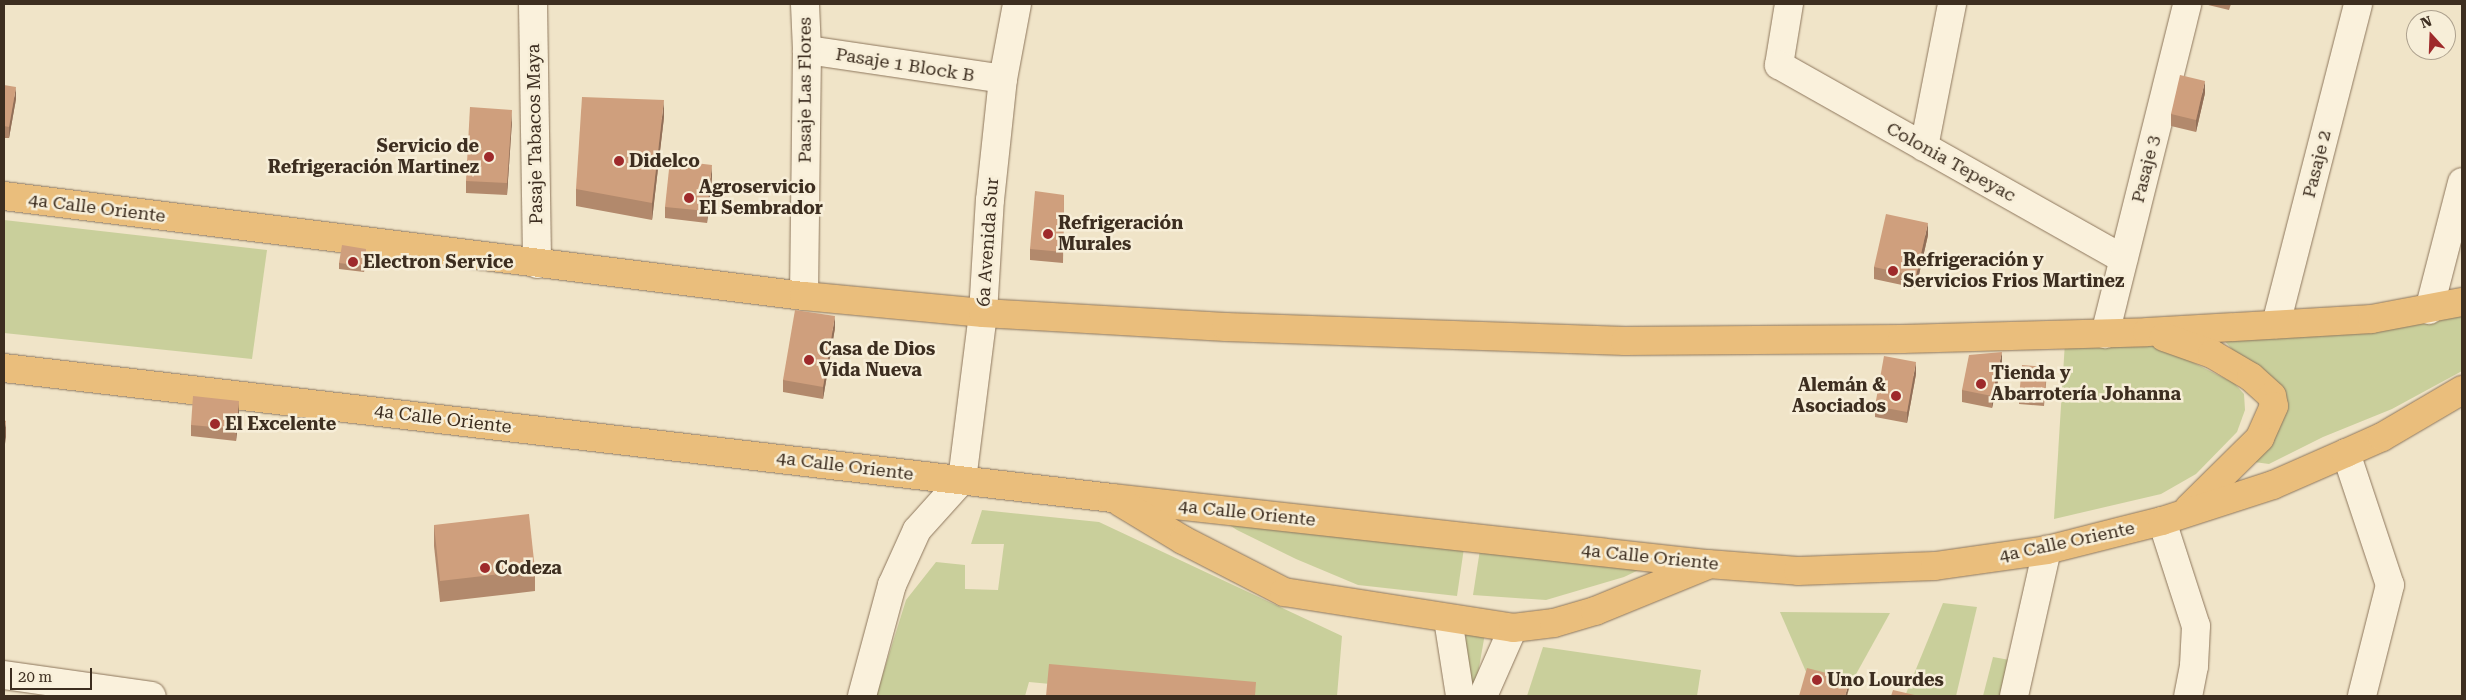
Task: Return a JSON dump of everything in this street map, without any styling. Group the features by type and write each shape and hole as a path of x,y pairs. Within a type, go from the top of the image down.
{"highway":[{"name":"4a Calle Oriente","path":"4,196 804,296 983,313 1226,327 1625,341 2105,334 2372,319 2429,310 2462,302"},
{"path":"2147,332 2189,344 2219,358 2263,387 2272,396 2274,406 2260,438 2171,518"},
{"name":"4a Calle Oriente","path":"4,368 1112,498 1708,564 1798,571 1935,566 2047,550 2171,518 2273,485 2346,453 2382,437 2462,390"},
{"path":"1112,498 1183,540 1284,592 1512,628 1554,623 1595,611 1708,564"}],"street":[{"name":"Pasaje Tabacos Maya","path":"533,4 537,264"},
{"name":"Pasaje Las Flores","path":"804,4 807,50 804,296"},
{"name":"6a Avenida Sur","path":"962,480 983,313 1003,79 1017,4"},
{"name":"Colonia Tepeyac","path":"1789,4 1779,66 2123,259"},
{"path":"1924,147 1952,4"},
{"name":"Pasaje 3","path":"2105,334 2187,4"},
{"name":"Pasaje 2","path":"2276,324 2358,4"},
{"name":"Pasaje 1 Block B","path":"807,50 1003,79"},
{"path":"2429,310 2462,182"},
{"path":"2346,453 2390,585 2362,696"},
{"path":"862,696 892,585 917,530 962,480"},
{"path":"2171,518 2196,626 2194,666 2188,696"},
{"path":"2014,696 2047,550"},
{"path":"1448,619 1460,696"},
{"path":"1483,696 1512,628"},
{"path":"4,676 152,696"}],"green space":[{"path":"4,220 267,250 252,359 4,333"},
{"path":"2462,316 2462,371 2392,409 2323,437 2269,464 2247,461 2271,438 2286,414 2284,392 2237,355 2222,338 2366,330"},
{"path":"2144,338 2234,383 2244,394 2245,410 2237,432 2196,474 2161,494 2054,519 2065,342"},
{"path":"982,510 1099,522 1342,636 1337,696 1180,696 1029,682 1025,696 876,696 906,600 936,562 965,565 965,589 998,590 1004,544 971,544"},
{"path":"1206,510 1465,541 1457,596 1358,585 1296,559 1237,530"},
{"path":"1481,543 1668,556 1624,577 1546,600 1473,595"},
{"name":"Uno Lourdes","path":"1943,603 1977,607 1956,696 1905,696"},
{"name":"Uno Lourdes","path":"1780,612 1890,613 1850,685 1807,674"},
{"path":"1466,620 1487,622 1474,696 1465,696"},
{"path":"1543,647 1701,670 1697,696 1527,696"},
{"path":"1993,657 2015,661 2006,696 1983,696"}],"building":[{"path":"2180,75 2205,81 2196,120 2171,114"},
{"path":"4,85 16,87 9,127 4,126"},
{"name":"Didelco","path":"582,97 664,100 652,203 576,189"},
{"name":"Servicio de Refrigeración Martinez","path":"470,107 512,110 507,183 466,181"},
{"name":"Agroservicio El Sembrador","path":"670,160 712,165 707,211 665,207"},
{"name":"Refrigeración Murales","path":"1035,191 1064,195 1063,252 1030,249"},
{"path":"1886,214 1928,223 1916,276 1874,267"},
{"name":"Electron Service","path":"342,245 366,249 364,266 339,263"},
{"name":"Casa de Dios Vida Nueva","path":"795,310 835,316 823,387 783,380"},
{"name":"Tienda y Abarrotería Johanna","path":"2002,352 1992,396 1962,390 1969,355"},
{"name":"Alemán & Asociados","path":"1884,356 1916,362 1907,412 1875,406"},
{"path":"2022,365 2047,367 2044,400 2019,397"},
{"path":"193,396 239,401 236,429 191,425"},
{"name":"Codeza","path":"529,514 535,570 440,581 434,525"},
{"path":"1049,664 1256,682 1255,696 1046,696"},
{"name":"Uno Lourdes","path":"1807,668 1850,679 1845,696 1799,696"},
{"path":"1893,690 1919,696 1891,696"}],"place":[{"name":"Servicio de Refrigeración Martinez","path":"489,157"},
{"name":"Didelco","path":"619,161"},
{"name":"Agroservicio El Sembrador","path":"689,198"},
{"name":"Refrigeración Murales","path":"1048,234"},
{"name":"Electron Service","path":"353,262"},
{"name":"Refrigeración y Servicios Frios Martinez","path":"1893,271"},
{"name":"Casa de Dios Vida Nueva","path":"809,360"},
{"name":"Tienda y Abarrotería Johanna","path":"1981,384"},
{"name":"Alemán & Asociados","path":"1896,396"},
{"name":"El Excelente","path":"215,424"},
{"name":"Codeza","path":"485,568"},
{"name":"Uno Lourdes","path":"1817,680"}]}
